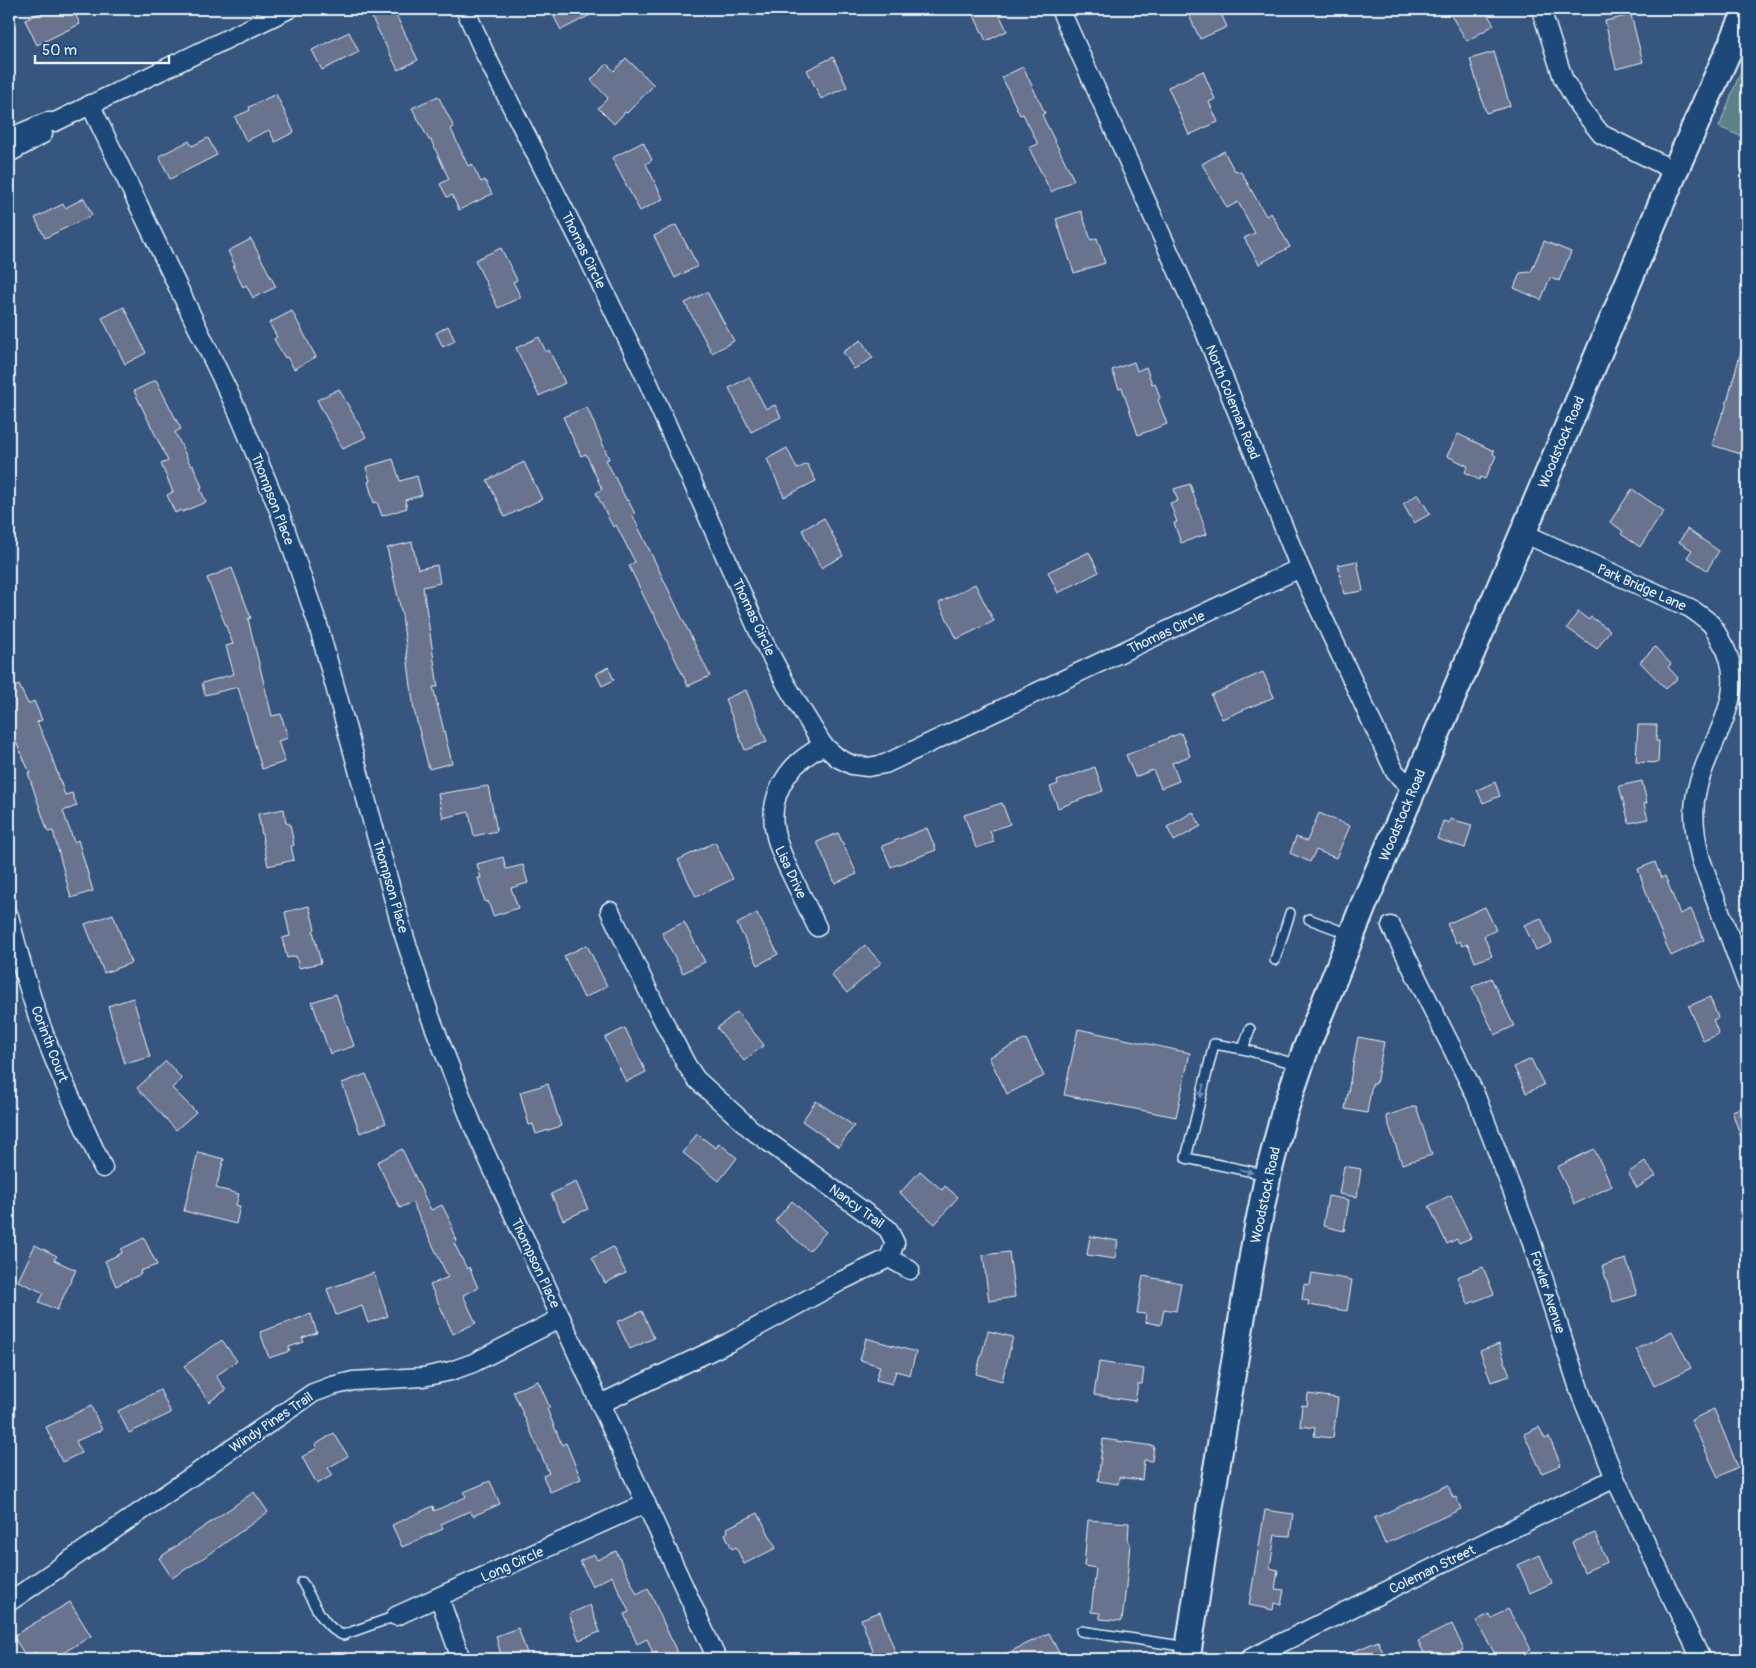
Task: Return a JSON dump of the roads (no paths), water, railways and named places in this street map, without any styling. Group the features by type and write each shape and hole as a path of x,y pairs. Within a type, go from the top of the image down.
{"street":[{"path":"9,138 47,122 55,122 289,9"},
{"name":"Thomas Circle","path":"465,9 485,54 579,238 648,382 762,639 787,686 823,745 838,758 852,765 868,767 885,764 1300,568"},
{"name":"North Coleman Road","path":"1060,9 1205,332 1300,568 1395,772 1413,790"},
{"path":"1541,9 1563,78 1579,106 1601,134 1675,171"},
{"name":"Woodstock Road","path":"1188,1653 1212,1491 1254,1245 1268,1175 1284,1113 1352,935 1675,171 1747,11"},
{"name":"Thompson Place","path":"90,104 238,412 279,510 318,625 402,928 430,1016 473,1126 717,1659"},
{"path":"9,154 50,129 55,122"},
{"name":"Park Bridge Lane","path":"1523,533 1690,608 1712,625 1728,651 1733,674 1732,695 1697,788 1693,815 1701,860 1747,984"},
{"name":"Lisa Drive","path":"817,927 779,850 774,832 773,816 778,792 788,773 802,759 823,745"},
{"name":"Nancy Trail","path":"610,911 654,1003 696,1079 752,1130 888,1228 895,1243 889,1258"},
{"name":"Corinth Court","path":"9,916 24,972 41,1024 62,1079 103,1168"},
{"name":"Fowler Avenue","path":"1391,926 1475,1094 1529,1234 1581,1395 1615,1478 1701,1659"},
{"path":"600,1404 728,1343 841,1281 889,1258 910,1270"},
{"name":"Windy Pines Trail","path":"9,1602 313,1393 353,1381 423,1377 451,1371 473,1363 561,1318"},
{"name":"Coleman Street","path":"1249,1659 1615,1478"},
{"name":"Long Circle","path":"396,1616 646,1503"},
{"path":"439,1597 462,1659"}],"lane":[{"path":"1275,960 1290,913"},
{"path":"1309,919 1352,935"},
{"path":"1243,1049 1250,1029"},
{"path":"1268,1175 1186,1158 1214,1044 1243,1049 1301,1065"},
{"path":"302,1582 320,1613 334,1632 342,1635 396,1616"},
{"path":"1080,1631 1188,1653"}]}
